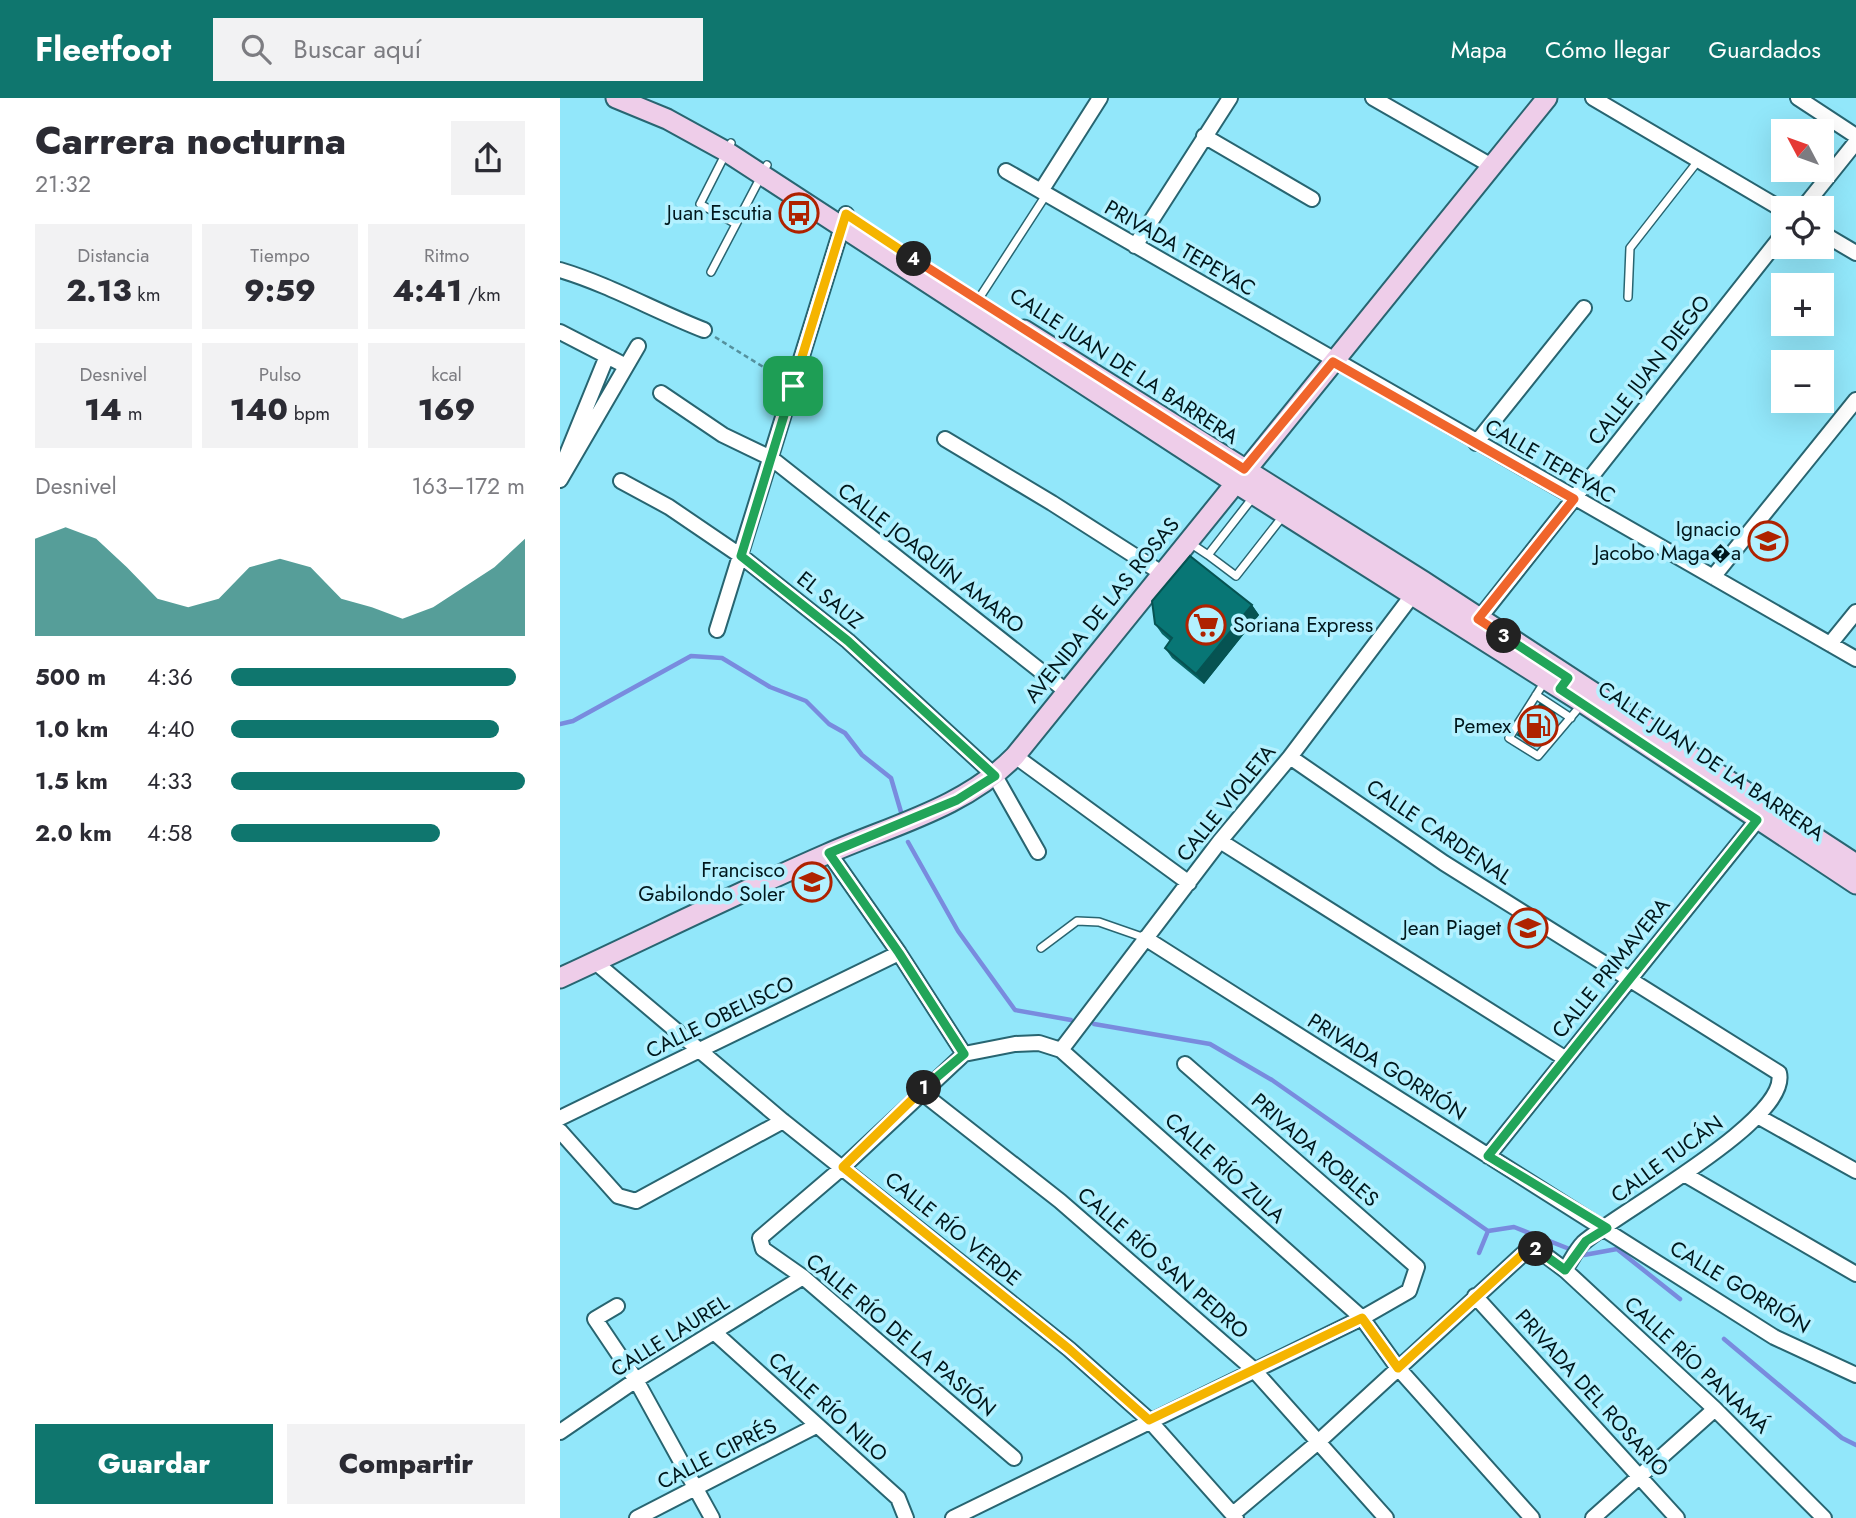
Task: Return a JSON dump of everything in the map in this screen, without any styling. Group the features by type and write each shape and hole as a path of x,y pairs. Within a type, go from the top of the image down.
{"main road":[{"name":"CALLE JUAN DE LA BARRERA","path":"617,98 729,147"},
{"name":"CALLE JUAN DE LA BARRERA","path":"644,98 677,112 1239,475"},
{"name":"AVENIDA DE LAS ROSAS","path":"560,978 829,853 957,800 995,776 1015,756 1160,572 1547,98"},
{"name":"CALLE JUAN DE LA BARRERA","path":"843,220 978,300 1260,489 1418,587 1474,625 1553,685 1762,814 1856,884"},
{"name":"CALLE JUAN DE LA BARRERA","path":"1553,685 1577,711 1856,864"}],"street":[{"path":"1044,193 1100,98"},
{"path":"1135,246 1230,98"},
{"path":"1373,98 1490,165"},
{"path":"1593,98 1771,203"},
{"path":"1798,98 1856,136"},
{"path":"1204,136 1312,199"},
{"path":"1813,196 1856,142"},
{"name":"PRIVADA TEPEYAC","path":"1006,171 1333,362"},
{"path":"717,630 843,220"},
{"path":"1834,240 1856,253"},
{"name":"CALLE JUAN DIEGO","path":"1474,625 1771,249"},
{"path":"560,270 596,281 663,314 704,330"},
{"path":"1476,443 1584,308"},
{"path":"560,332 626,366"},
{"path":"563,475 638,346"},
{"path":"563,475 563,458 607,356"},
{"name":"CALLE TEPEYAC","path":"1333,362 1856,659"},
{"name":"CALLE JOAQUÍN AMARO","path":"661,393 723,435 771,458 1066,691"},
{"path":"1713,578 1856,400"},
{"path":"945,439 1052,502 1160,572"},
{"name":"EL SAUZ","path":"621,481 670,507 741,556 848,641 995,776 1038,852"},
{"name":"CALLE VIOLETA","path":"1061,1050 1220,841 1290,757 1418,587"},
{"path":"1830,644 1856,612"},
{"path":"1015,756 1189,883"},
{"name":"CALLE CARDENAL","path":"1290,757 1444,863 1628,981 1779,1073"},
{"name":"CALLE PRIMAVERA","path":"1488,1156 1762,814"},
{"path":"1220,841 1566,1059"},
{"path":"829,853 899,953 964,1054"},
{"name":"PRIVADA GORRIÓN","path":"1145,938 1488,1156 1607,1228"},
{"name":"CALLE OBELISCO","path":"560,1118 899,953"},
{"name":"CALLE RÍO VERDE","path":"595,962 783,1121 1069,1349 1149,1420 1234,1516"},
{"path":"843,1167 964,1054 1016,1044 1039,1043 1061,1050"},
{"name":"CALLE RÍO ZULA","path":"1061,1050 1362,1318 1398,1368 1532,1518"},
{"name":"PRIVADA ROBLES","path":"1185,1064 1417,1268 1409,1291 1362,1318"},
{"name":"CALLE TUCÁN","path":"1565,1270 1586,1241 1684,1174 1759,1117 1780,1085 1779,1073"},
{"name":"CALLE RÍO SAN PEDRO","path":"921,1092 1060,1201 1253,1369 1386,1518"},
{"path":"1759,1117 1856,1171"},
{"path":"560,1131 618,1196 636,1201 783,1121"},
{"name":"CALLE RÍO DE LA PASIÓN","path":"843,1167 764,1233 760,1246 803,1277 1014,1458"},
{"path":"1684,1174 1856,1274"},
{"name":"CALLE GORRIÓN","path":"1607,1228 1774,1337 1856,1375"},
{"name":"CALLE RÍO PANAMÁ","path":"1475,1296 1524,1253 1537,1249 1565,1270 1715,1409 1824,1518"},
{"name":"CALLE LAUREL","path":"560,1433 636,1381 803,1277"},
{"path":"1234,1516 1475,1296"},
{"name":"PRIVADA DEL ROSARIO","path":"1475,1296 1677,1518"},
{"path":"617,1306 595,1319 636,1381 712,1518"},
{"path":"953,1518 1362,1318"},
{"name":"CALLE RÍO NILO","path":"714,1332 898,1498 906,1518"},
{"path":"1593,1518 1715,1409"},
{"name":"CALLE CIPRÉS","path":"637,1518 816,1426"}],"lane":[{"path":"729,147 700,204 736,224"},
{"path":"1628,297 1630,248 1699,160"},
{"path":"711,272 764,170"},
{"path":"978,300 1044,193"},
{"path":"1208,555 1260,489"},
{"path":"1186,541 1236,576 1291,508"},
{"path":"1553,685 1509,738 1538,755 1577,711"},
{"path":"1041,948 1077,922 1099,922 1145,938"}],"path":[{"path":"704,330 793,386"}],"building":[{"name":"Soriana Express","path":"1190,556 1252,605 1196,674 1165,648 1172,638 1155,624 1152,601"},
{"name":"Pemex","path":"1540,704 1554,713 1533,744 1518,735"}],"waterway":[{"path":"560,724 573,721 691,656 722,658 770,687 806,701 829,724 845,733 862,755 891,778 901,812"},
{"path":"908,842 958,931 1015,1010 1071,1020"},
{"path":"1094,1024 1210,1044 1272,1080 1488,1231 1514,1227 1572,1250"},
{"path":"1479,1253 1488,1231"},
{"path":"1584,1255 1617,1249 1680,1299"},
{"path":"1724,1339 1842,1438 1856,1445"}],"place":[{"name":"Juan Escutia","path":"799,213"},
{"name":"Ignacio Jacobo Maga�a","path":"1768,541"},
{"name":"Soriana Express","path":"1206,625"},
{"name":"Pemex","path":"1538,726"},
{"name":"Francisco Gabilondo Soler","path":"812,882"},
{"name":"Jean Piaget","path":"1528,928"}],"route":[{"path":"846,214 1244,469 1333,362 1574,499 1478,619 1568,678 1560,689 1757,820 1488,1156 1607,1228 1578,1248 1565,1270 1543,1251 1532,1249 1524,1253 1398,1368 1362,1318 1149,1420 1069,1349 843,1167 940,1073 964,1054 899,953 829,853 957,800 995,776 848,641 741,556 793,386 840,225 846,214"}]}
